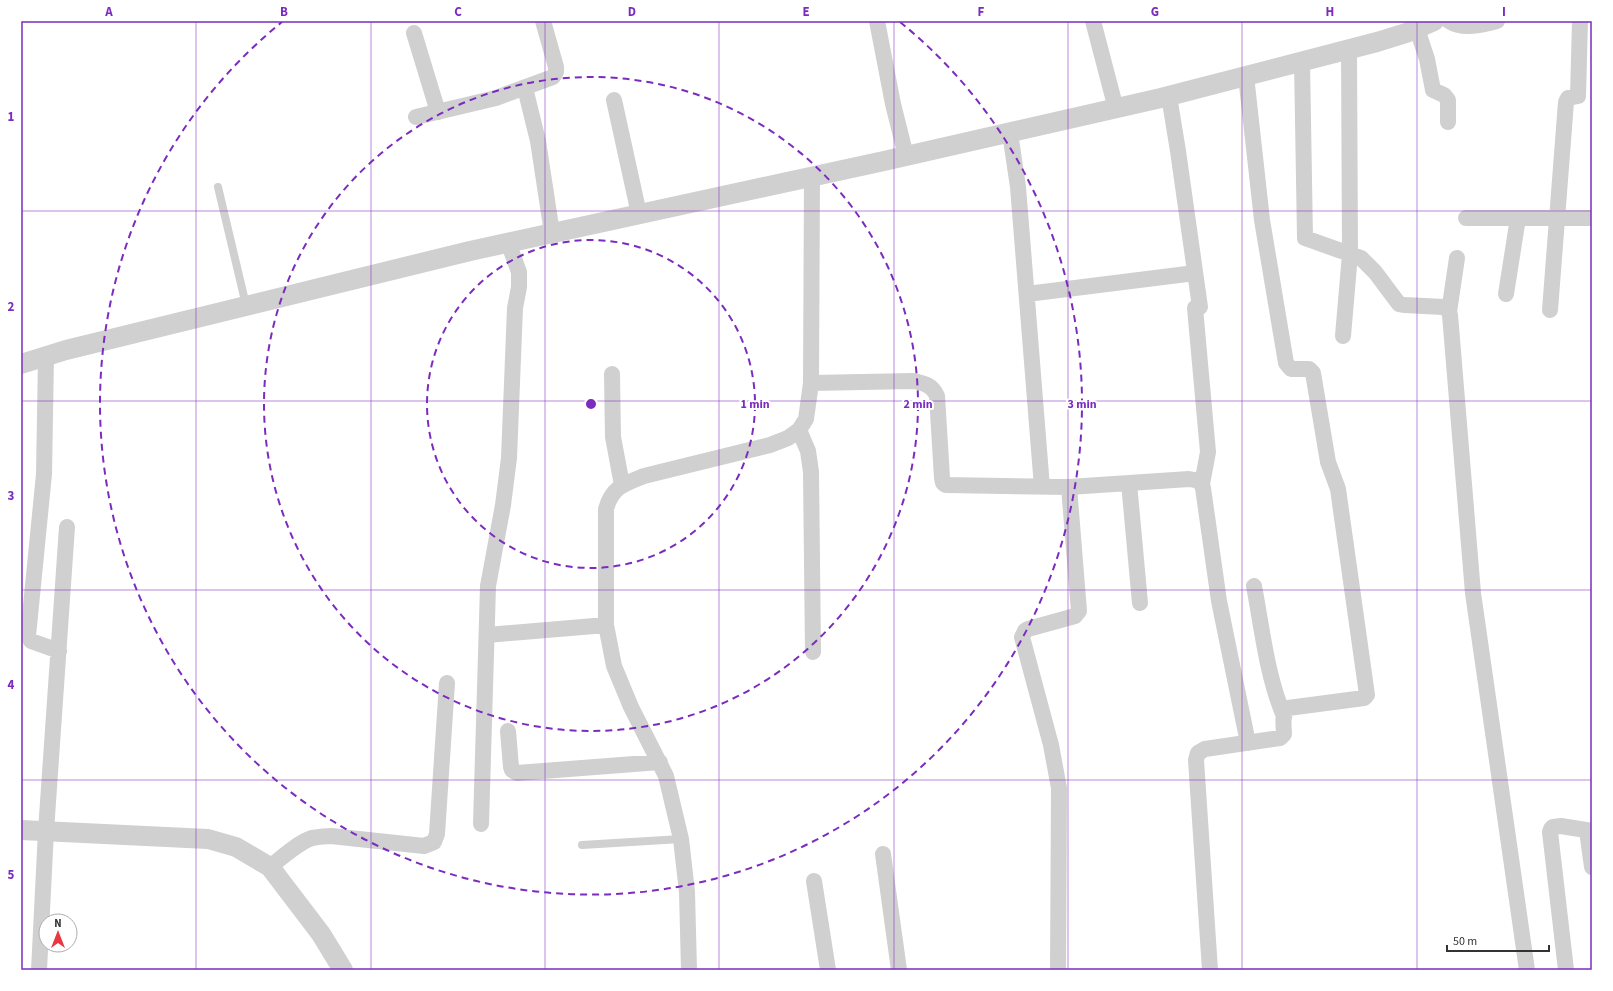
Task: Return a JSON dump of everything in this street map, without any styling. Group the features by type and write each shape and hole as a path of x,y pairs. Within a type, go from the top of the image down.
{"street":[{"path":"416,117 496,98 550,79 556,74 556,67 543,21"},
{"path":"877,21 893,104 906,156"},
{"path":"1093,21 1116,109"},
{"path":"1449,21 1462,26 1471,26 1498,21"},
{"path":"1550,310 1566,102 1568,98 1577,97 1578,94 1580,21"},
{"path":"21,364 66,350 508,242 812,177 1116,109 1349,49 1426,25 1427,59 1432,88 1435,92 1446,96 1448,100 1448,122"},
{"path":"414,33 438,112"},
{"path":"1343,336 1350,254 1349,49"},
{"path":"1302,61 1304,237 1308,240 1361,258 1367,263 1399,304 1405,306 1443,307 1449,312"},
{"path":"1210,970 1196,756 1198,752 1205,749 1282,737 1284,732 1285,711 1291,707 1364,698 1367,696 1338,489 1328,462 1313,372 1309,369 1291,369 1286,363 1262,220 1246,76"},
{"path":"524,88 538,141 552,233"},
{"path":"1169,96 1195,273 1208,452 1202,484 1219,602 1248,743"},
{"path":"614,100 639,214"},
{"path":"1010,133 1018,187 1042,487"},
{"path":"689,970 687,892 681,839 666,776 631,707 614,666 606,625 606,509 614,490 622,485 644,476 770,445 788,438 799,430 806,419 811,383 812,177"},
{"path":"1466,218 1592,218"},
{"path":"1506,294 1518,218"},
{"path":"481,824 488,586 503,505 509,458 516,308 519,287 519,272 508,242"},
{"path":"1457,258 1449,312 1473,593 1526,970"},
{"path":"1027,294 1195,273"},
{"path":"46,356 44,474 28,636 31,641 59,651"},
{"path":"612,374 613,437 622,485"},
{"path":"811,383 913,381 929,385 934,389 937,396 943,483 950,486 1069,487 1194,479 1200,481 1202,484"},
{"path":"799,430 808,451 811,472 813,652"},
{"path":"1129,483 1140,603"},
{"path":"1058,970 1059,788 1052,752 1022,637 1024,631 1028,629 1075,616 1079,611 1069,487"},
{"path":"39,970 46,831 67,526"},
{"path":"1254,586 1273,683 1284,716"},
{"path":"487,635 606,625"},
{"path":"270,867 303,843 311,839 321,837 331,836 424,846 434,842 437,834 447,683"},
{"path":"508,732 511,767 514,772 517,773 660,762"},
{"path":"1566,970 1550,832 1551,829 1557,826 1590,831 1592,867"},
{"path":"21,830 208,839 236,847 270,867 321,934 343,970"},
{"path":"883,854 899,970"},
{"path":"814,881 828,970"}],"lane":[{"path":"218,187 246,306"},
{"path":"582,845 681,839"}]}
